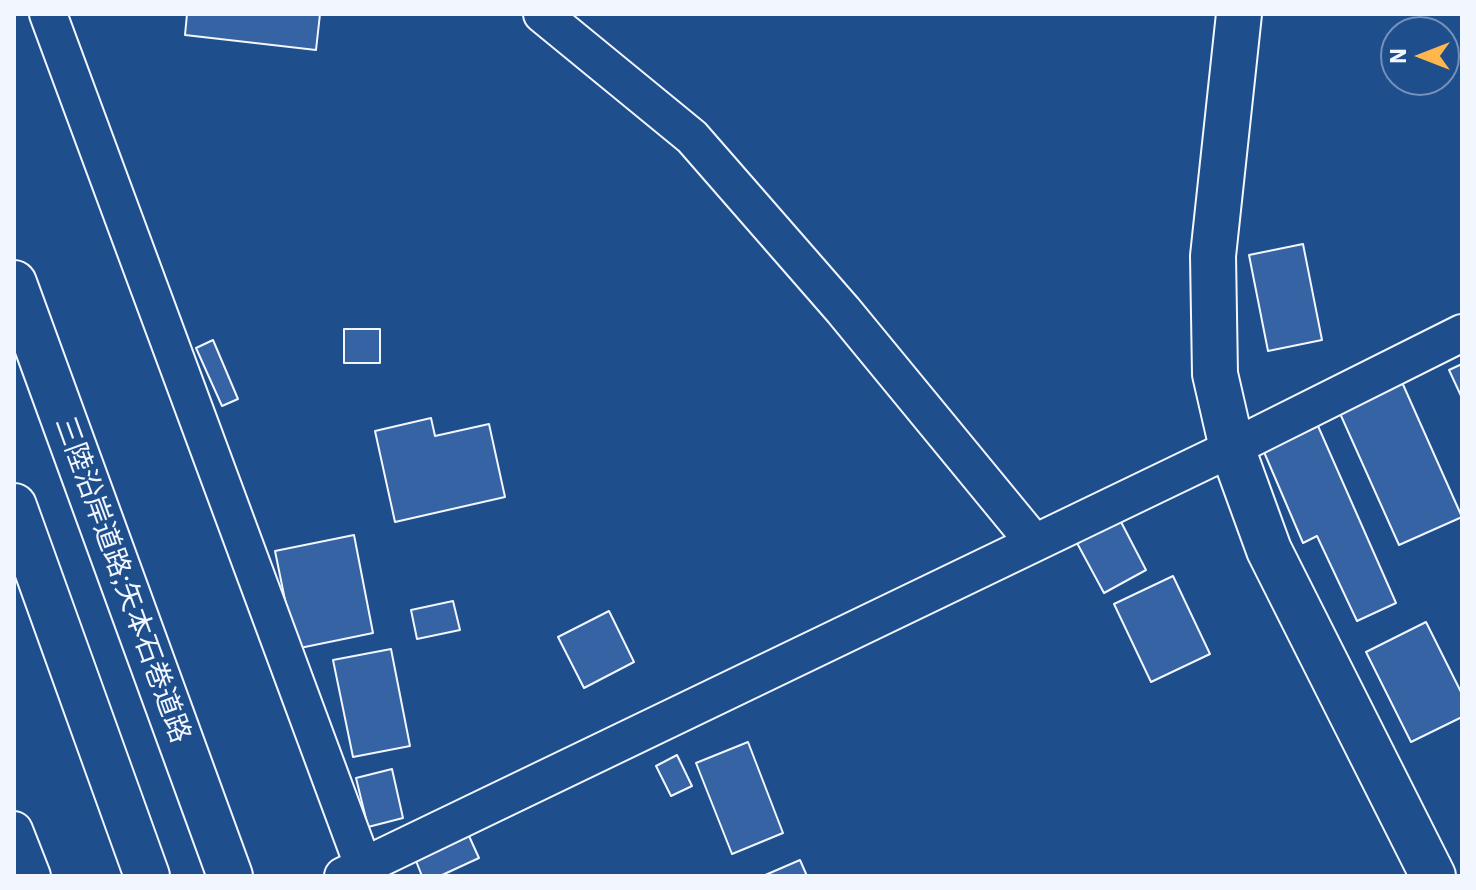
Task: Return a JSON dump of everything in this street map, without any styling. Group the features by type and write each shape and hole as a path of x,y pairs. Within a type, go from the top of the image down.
{"main road":[{"path":"1239,14 1213,256 1215,374 1232,448 1269,550 1433,876"},
{"name":"三陸沿岸道路;矢本石巻道路","path":"14,283 230,876"},
{"path":"14,506 147,876"}],"street":[{"path":"48,14 358,873 1462,333"},
{"path":"542,14 692,137 843,310 1033,541"},
{"path":"14,830 32,876"}],"building":[{"path":"187,14 320,14 316,50 185,35"},
{"path":"1303,244 1322,340 1268,351 1249,255"},
{"path":"344,329 380,329 380,363 344,363"},
{"path":"213,340 238,399 222,406 196,348"},
{"path":"1462,364 1462,398 1449,370"},
{"path":"1401,380 1462,517 1399,545 1338,409"},
{"path":"431,418 435,436 489,424 505,497 395,522 375,431"},
{"path":"1318,426 1396,603 1357,621 1317,536 1303,543 1264,452"},
{"path":"1120,520 1146,570 1104,593 1077,543"},
{"path":"354,535 373,633 295,649 275,551"},
{"path":"1173,576 1210,654 1151,682 1114,604"},
{"path":"453,601 460,630 417,639 411,610"},
{"path":"609,611 634,662 584,688 558,637"},
{"path":"1426,622 1462,694 1462,717 1411,742 1366,652"},
{"path":"391,649 410,746 353,757 333,660"},
{"path":"748,742 783,833 732,854 696,763"},
{"path":"677,755 692,786 671,796 656,766"},
{"path":"392,769 403,818 368,827 356,778"},
{"path":"469,836 479,858 440,876 422,876 416,861"},
{"path":"800,860 807,876 763,876"}]}
